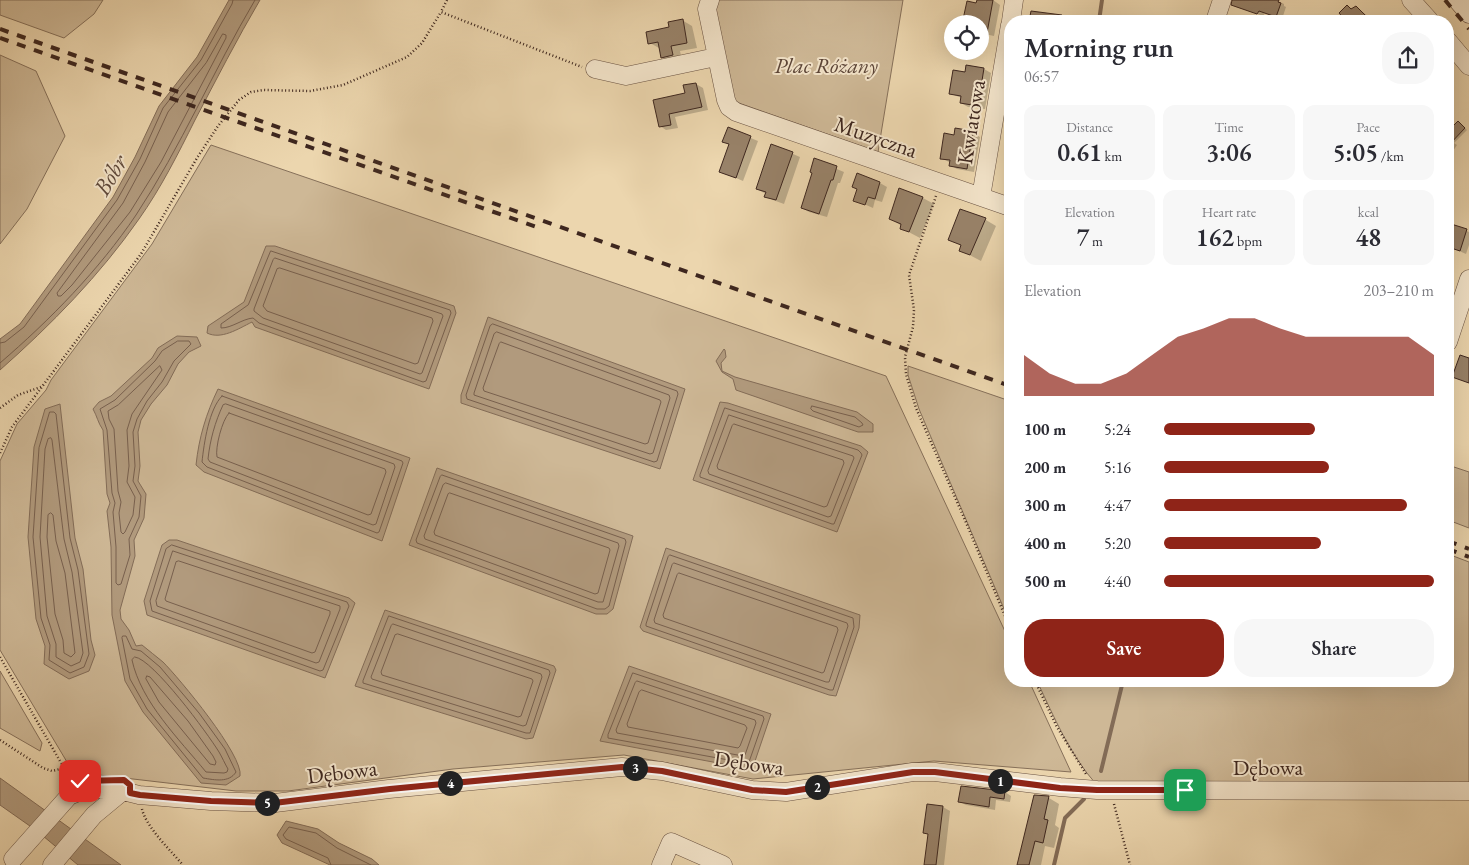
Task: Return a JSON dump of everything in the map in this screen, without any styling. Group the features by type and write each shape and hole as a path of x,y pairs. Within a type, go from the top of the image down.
{"street":[{"path":"595,69 626,76 716,57 707,9 710,0"},
{"path":"1012,15 1014,0"},
{"path":"1216,15 1222,0"},
{"path":"1411,0 1422,15"},
{"path":"1457,0 1469,14"},
{"path":"1454,48 1469,66"},
{"name":"Muzyczna","path":"716,57 729,107 736,112 1004,205"},
{"name":"Kwiatowa","path":"981,197 1004,61"},
{"path":"1454,324 1469,279"},
{"name":"Dębowa","path":"12,858 69,796 78,791 92,788 211,801 274,803 390,789 622,767 662,771 752,790 786,792 913,772 935,772 1060,788 1105,790 1469,791"},
{"path":"53,864 94,815 131,793"},
{"path":"660,865 671,842 723,865"}],"path":[{"path":"0,453 12,427 141,254 197,158 218,126 239,100 251,92 264,90 310,91 343,85 407,57 422,44 447,0"},
{"path":"441,12 575,65 595,69"},
{"path":"940,183 909,275 914,310 913,327 905,357 906,374 916,408 1004,614"},
{"path":"0,408 18,396 42,386"},
{"path":"0,657 64,768 80,781"},
{"path":"1038,687 1057,727 1087,776 1105,790 1114,804 1130,865"},
{"path":"0,740 44,768 52,771 64,768"},
{"path":"131,793 168,848 183,865"}],"green space":[{"path":"0,0 103,0 94,14 64,38 0,15"},
{"name":"Plac Różany","path":"717,0 903,0 878,152 733,101 714,8"},
{"path":"0,55 36,71 65,136 27,209 0,244"},
{"path":"211,145 886,376 1004,629 1004,687 1032,687 1071,772 934,761 753,779 624,755 453,769 288,791 236,791 73,772 0,650 0,461 17,424 46,390 51,380 152,244"},
{"path":"908,366 1004,399 1004,609 919,409 908,375"},
{"path":"1454,467 1469,472 1469,528 1454,522"},
{"path":"1454,556 1469,562 1469,784 1096,784 1078,761 1056,722 1040,687 1454,687"},
{"path":"0,671 42,743 40,751 0,728"}],"water":[{"path":"229,0 260,0 155,195 124,240 91,280 38,335 0,370 0,339 20,324 113,197 135,157 159,106 197,57"},
{"path":"266,246 275,246 454,306 456,313 429,389 255,327 252,322 224,334 212,335 207,333 208,326 244,302"},
{"path":"488,317 685,389 660,469 461,403 461,395"},
{"path":"177,336 197,337 201,346 189,352 178,364 167,385 151,404 141,420 138,432 140,466 138,481 146,494 144,518 134,540 135,556 120,610 121,619 129,630 136,646 142,645 163,662 222,735 232,752 240,776 226,785 201,783 143,712 125,681 112,615 111,547 107,511 110,503 107,494 103,430 93,409 99,402 111,396 152,358 158,348"},
{"path":"724,349 726,357 721,363 722,371 735,377 857,412 873,424 873,432 858,432 736,390 733,379 722,372 716,361"},
{"path":"218,389 410,458 382,541 204,472 196,465 204,426"},
{"path":"720,402 861,446 868,452 837,532 693,480"},
{"path":"60,404 75,538 83,569 91,640 95,655 89,671 69,679 44,664 45,646 36,619 28,537 34,447 45,409"},
{"path":"437,468 633,536 613,609 607,614 596,614 409,545"},
{"path":"169,540 177,540 349,598 355,603 325,678 147,615 144,601 162,545"},
{"path":"666,548 860,615 859,628 836,696 643,631 640,627"},
{"path":"385,610 554,666 556,670 533,738 526,739 355,686"},
{"path":"629,666 771,714 753,767 745,768 600,741"},
{"path":"0,778 121,865 78,865 37,831 0,805"},
{"path":"286,821 318,829 339,843 372,859 379,865 330,865 282,843 277,835"}],"building":[{"path":"977,0 993,0 989,22 989,15 964,15 967,1 976,3"},
{"path":"1232,0 1279,0 1278,2 1281,3 1277,15 1259,11 1257,14 1231,5"},
{"path":"1347,5 1351,9 1356,6 1365,15 1341,15 1339,13"},
{"path":"1031,11 1062,15 1030,15"},
{"path":"683,19 687,43 671,46 673,55 661,58 658,42 648,44 646,32 669,27 668,22"},
{"path":"966,65 984,68 978,106 960,103 961,96 949,94 953,70 965,72"},
{"path":"696,83 702,107 669,114 671,125 659,127 653,100 685,93 683,85"},
{"path":"1458,121 1465,128 1454,140 1454,125"},
{"path":"728,127 751,136 736,178 719,172 729,144 722,142"},
{"path":"955,128 973,131 967,169 949,166 950,160 940,159 944,133 954,135"},
{"path":"771,144 793,152 776,200 764,197 766,192 756,189"},
{"path":"814,158 837,166 819,214 801,208 812,173 810,172"},
{"path":"857,173 880,182 875,199 868,197 865,205 853,201 857,189 852,187"},
{"path":"899,188 923,197 909,232 900,229 901,224 889,219"},
{"path":"960,209 986,218 970,255 959,251 961,245 948,240"},
{"path":"1454,225 1467,229 1460,251 1454,249"},
{"path":"1460,355 1469,358 1469,383 1454,378 1454,372"},
{"path":"961,786 1005,791 1004,799 990,797 989,807 958,802"},
{"path":"1034,795 1049,796 1044,819 1048,820 1043,843 1035,841 1029,865 1017,865"},
{"path":"927,804 943,806 936,865 924,865 928,834 923,833"}],"waterway":[{"path":"1100,15 1102,0"},
{"path":"1101,771 1122,687"},
{"path":"1054,865 1065,818 1084,799"}],"railway":[{"path":"1445,0 1469,29"},
{"path":"0,29 1004,384"},
{"path":"0,38 542,229"},
{"path":"1454,543 1469,549"},
{"path":"1454,551 1469,557"}],"route":[{"path":"80,781 124,780 130,785 130,793 140,795 211,801 274,803 390,789 622,767 662,771 752,790 786,792 913,772 935,772 1060,788 1185,790"}],"water label":[{"name":"Bóbr","path":"110,175"}]}
